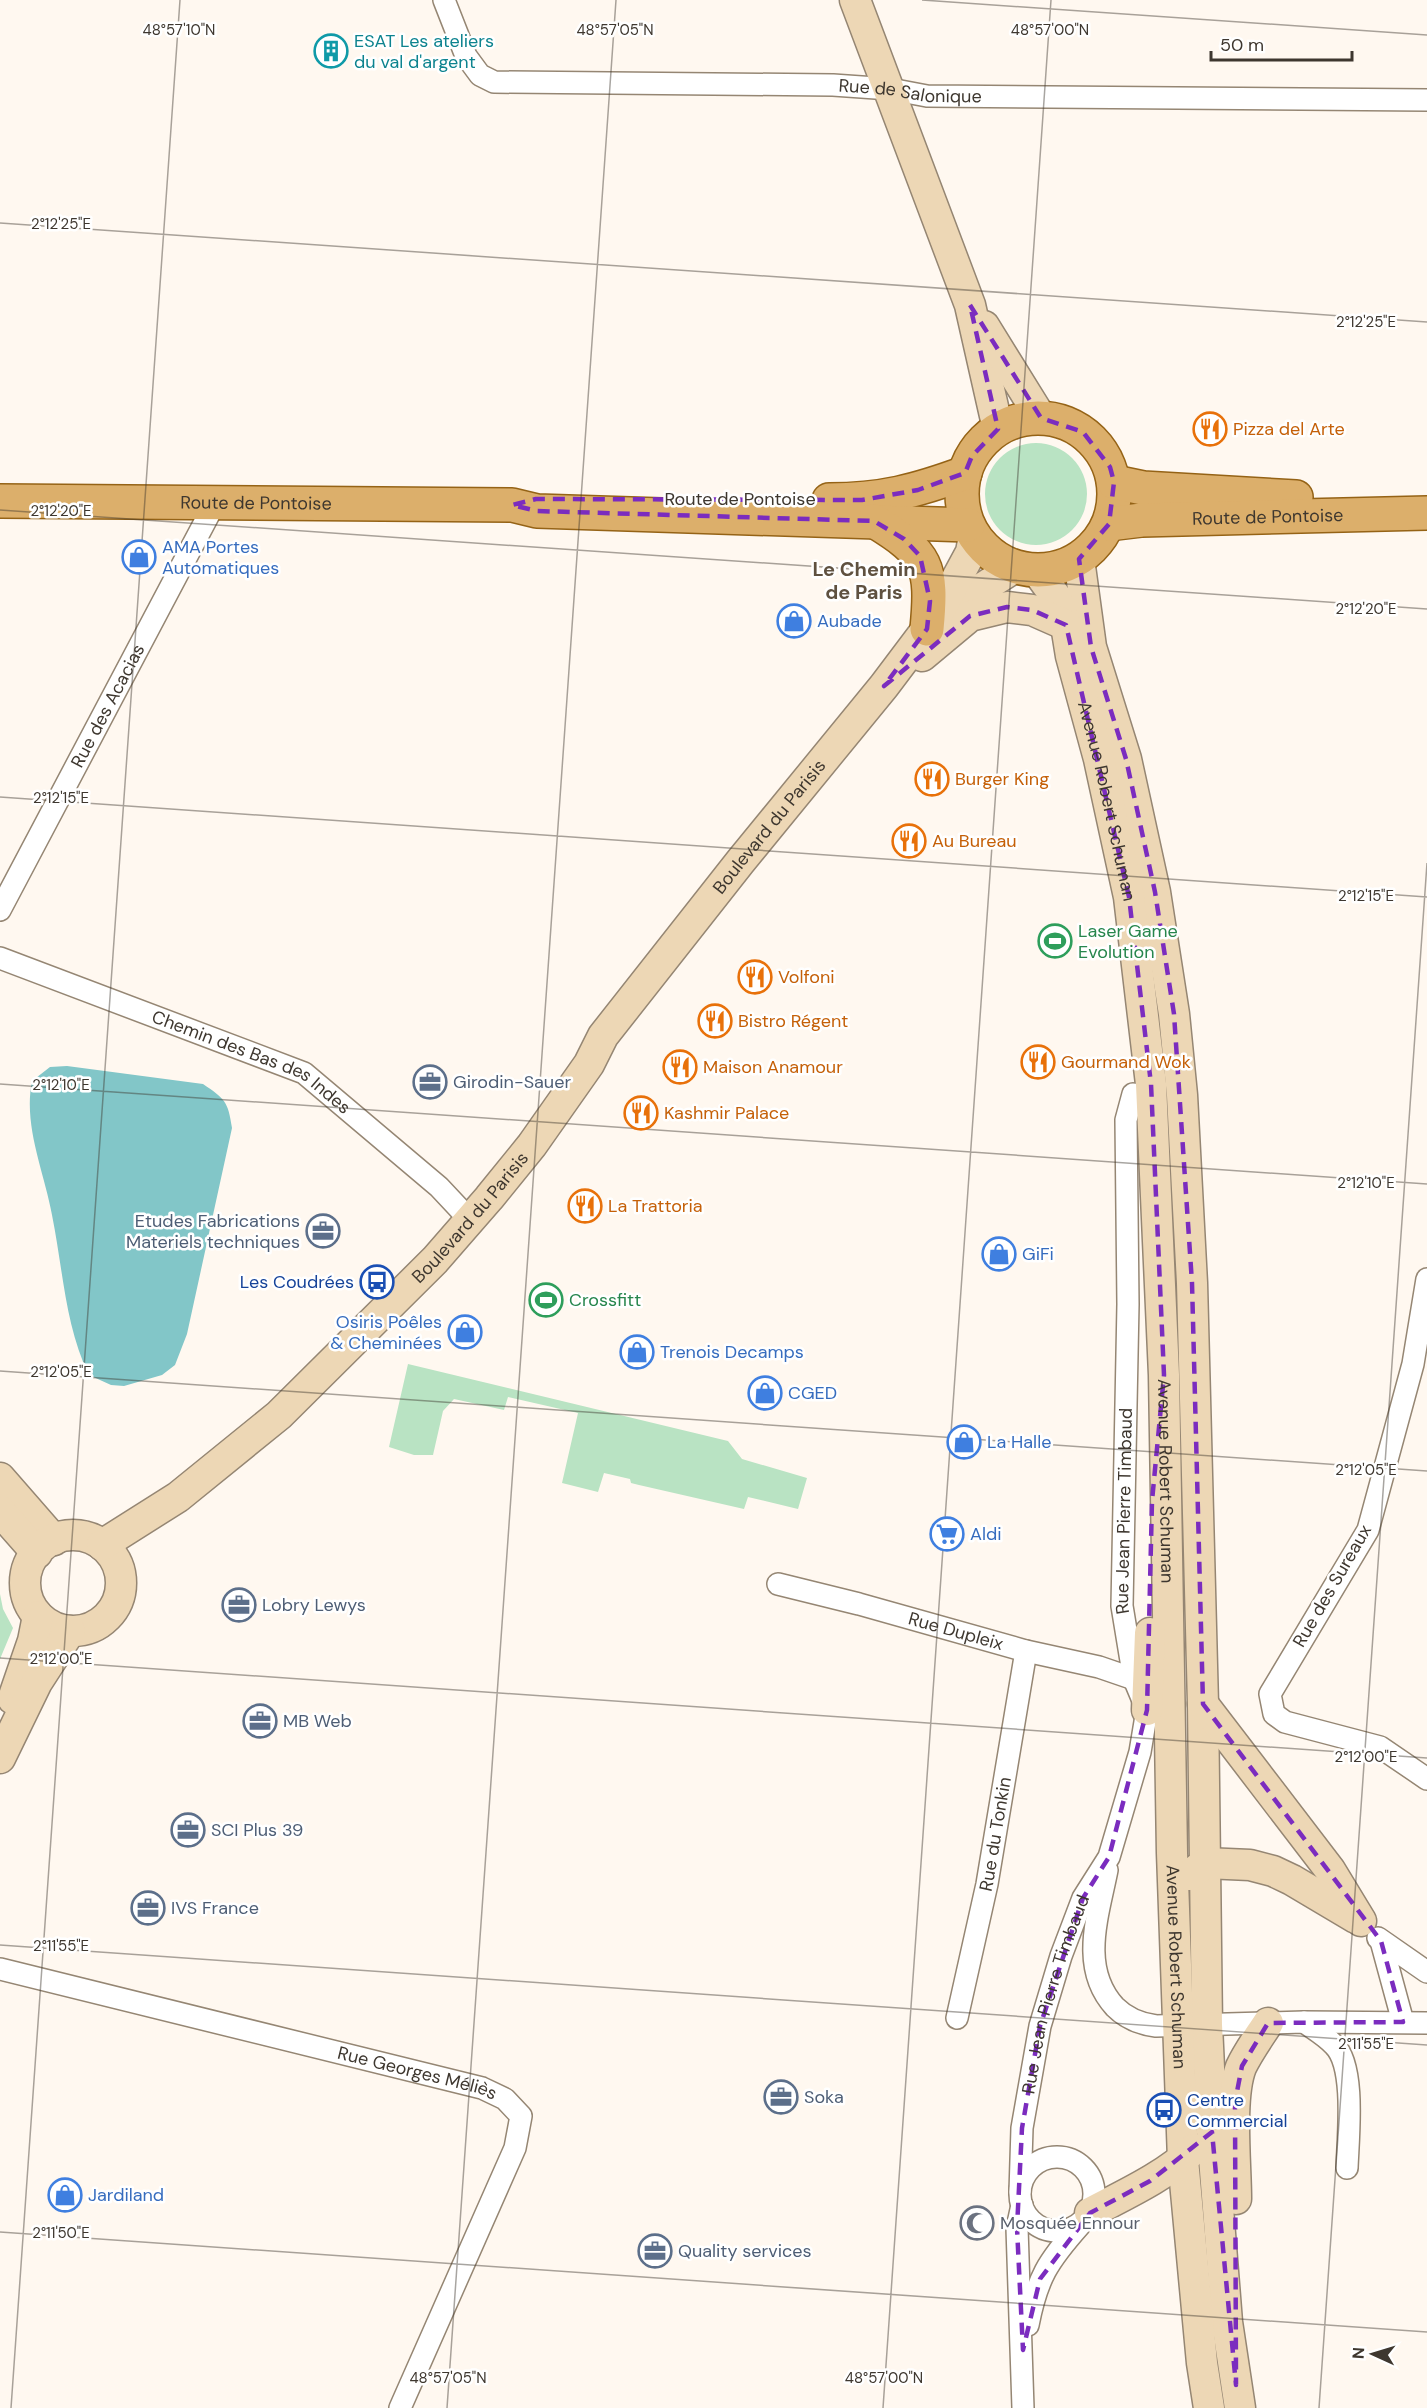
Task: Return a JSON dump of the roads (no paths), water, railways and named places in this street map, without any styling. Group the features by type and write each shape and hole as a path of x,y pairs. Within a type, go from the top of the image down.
{"main road":[{"path":"855,0 970,304 998,429"},
{"path":"970,304 1041,418"},
{"path":"1041,418 1063,422 1083,432 1099,447 1110,467 1114,482 1114,506 1109,524 1091,549 1078,559 1052,569 1026,569 992,554 971,530 963,508 962,491 972,456 984,441 998,429 1019,420 1041,418"},
{"name":"Route de Pontoise","path":"512,505 536,499 862,500 918,490 965,474"},
{"name":"Route de Pontoise","path":"1114,482 1143,488 1427,504"},
{"name":"Route de Pontoise","path":"0,501 512,505 537,511 874,521 971,530"},
{"name":"Route de Pontoise","path":"1109,524 1143,520 1427,513"},
{"path":"874,521 904,539 920,556 928,581 932,623"},
{"name":"Boulevard du Parisis","path":"110,1556 279,1414 339,1356 435,1260 463,1212 532,1145 589,1064 603,1036 932,623 971,552 971,530"},
{"name":"Avenue Robert Schuman","path":"1078,559 1091,647 1126,759 1155,892 1174,1014 1185,1143 1192,1283 1203,1704 1207,2025 1212,2132 1227,2322 1238,2396"},
{"name":"Boulevard du Parisis","path":"932,623 1026,569"},
{"name":"Avenue Robert Schuman","path":"1026,569 1056,597 1066,625 1071,656 1100,759 1129,897 1164,1375 1173,1887 1183,2160 1202,2363 1209,2408"},
{"path":"884,686 970,616 1007,607 1032,610 1066,625"},
{"path":"1142,1089 1170,1102 1185,1143"},
{"path":"1147,1710 1152,1501 1164,1375"},
{"path":"0,1478 46,1546"},
{"path":"0,1511 46,1546"},
{"path":"76,1536 110,1556 121,1582 120,1595 115,1607 106,1618 95,1626 70,1631 47,1624 38,1616 32,1607 26,1584 27,1573 46,1546 76,1536"},
{"path":"0,1736 33,1641 38,1616"},
{"path":"0,1758 37,1682 70,1631"},
{"path":"1203,1704 1330,1870 1371,1931"},
{"path":"1173,1887 1206,1863 1250,1865 1273,1871 1292,1880 1371,1931"},
{"path":"1238,2396 1235,2102 1242,2066 1268,2023"},
{"path":"1086,2217 1183,2160 1212,2132"}],"street":[{"name":"Rue de Salonique","path":"444,0 466,56 480,75 494,81 833,85 890,89 927,96 1427,99"},
{"name":"Rue des Acacias","path":"0,910 216,501"},
{"name":"Chemin des Bas des Indes","path":"0,958 304,1073 463,1212"},
{"name":"Rue Jean Pierre Timbaud","path":"1023,2408 1023,2349 1018,2295 1017,2228 1021,2198 1022,2128 1040,2026 1061,1956 1083,1898 1109,1857 1140,1752 1147,1710 1134,1679 1122,1606 1128,1304 1126,1120 1142,1089"},
{"name":"Rue des Sureaux","path":"1427,1279 1413,1364 1368,1530 1270,1694 1274,1714 1285,1722 1380,1747 1427,1779"},
{"name":"Rue Dupleix","path":"778,1584 859,1604 1026,1651 1099,1667 1134,1679"},
{"name":"Rue du Tonkin","path":"957,2018 987,1884 1026,1651"},
{"path":"1109,1857 1094,1943 1095,1970 1110,2001 1132,2020 1146,2025 1304,2022 1427,2023"},
{"path":"1371,1931 1427,1972"},
{"path":"1371,1931 1403,2022"},
{"name":"Rue Georges Méliès","path":"0,1969 482,2088 505,2098 521,2116 515,2148 400,2408"},
{"path":"1304,2022 1336,2046 1346,2068 1349,2093 1347,2168"},
{"path":"1050,2157 1068,2158 1083,2167 1091,2177 1095,2189 1094,2201 1086,2217 1071,2229 1059,2231 1047,2230 1036,2224 1027,2216 1021,2198 1023,2180 1029,2169 1050,2157"},
{"name":"Rue Jean Pierre Timbaud","path":"1023,2349 1033,2296 1040,2279 1062,2245 1086,2217"}],"water":[{"path":"67,1066 203,1084 224,1102 231,1119 232,1128 187,1334 175,1365 162,1375 124,1386 111,1385 89,1375 81,1356 70,1317 52,1215 32,1132 30,1098 32,1081 50,1067"}],"place":[{"name":"ESAT Les ateliers du val d'argent","path":"331,51"},
{"name":"Pizza del Arte","path":"1210,429"},
{"name":"AMA Portes Automatiques","path":"139,557"},
{"name":"Aubade","path":"794,621"},
{"name":"Burger King","path":"932,779"},
{"name":"Au Bureau","path":"909,841"},
{"name":"Laser Game Evolution","path":"1055,941"},
{"name":"Volfoni","path":"755,977"},
{"name":"Bistro Régent","path":"715,1021"},
{"name":"Gourmand Wok","path":"1038,1062"},
{"name":"Maison Anamour","path":"680,1067"},
{"name":"Girodin-Sauer","path":"430,1082"},
{"name":"Kashmir Palace","path":"641,1113"},
{"name":"La Trattoria","path":"585,1206"},
{"name":"Etudes Fabrications Materiels techniques","path":"323,1231"},
{"name":"GiFi","path":"999,1254"},
{"name":"Les Coudrées","path":"377,1282"},
{"name":"Crossfitt","path":"546,1300"},
{"name":"Osiris Poêles & Cheminées","path":"465,1332"},
{"name":"Trenois Decamps","path":"637,1352"},
{"name":"CGED","path":"765,1393"},
{"name":"La Halle","path":"964,1442"},
{"name":"Aldi","path":"947,1534"},
{"name":"Lobry Lewys","path":"239,1605"},
{"name":"MB Web","path":"260,1721"},
{"name":"SCI Plus 39","path":"188,1830"},
{"name":"IVS France","path":"148,1908"},
{"name":"Soka","path":"781,2097"},
{"name":"Centre Commercial","path":"1164,2110"},
{"name":"Jardiland","path":"65,2195"},
{"name":"Mosquée Ennour","path":"977,2223"},
{"name":"Quality services","path":"655,2251"}],"district":[{"name":"Le Chemin de Paris","path":"864,580"}]}
